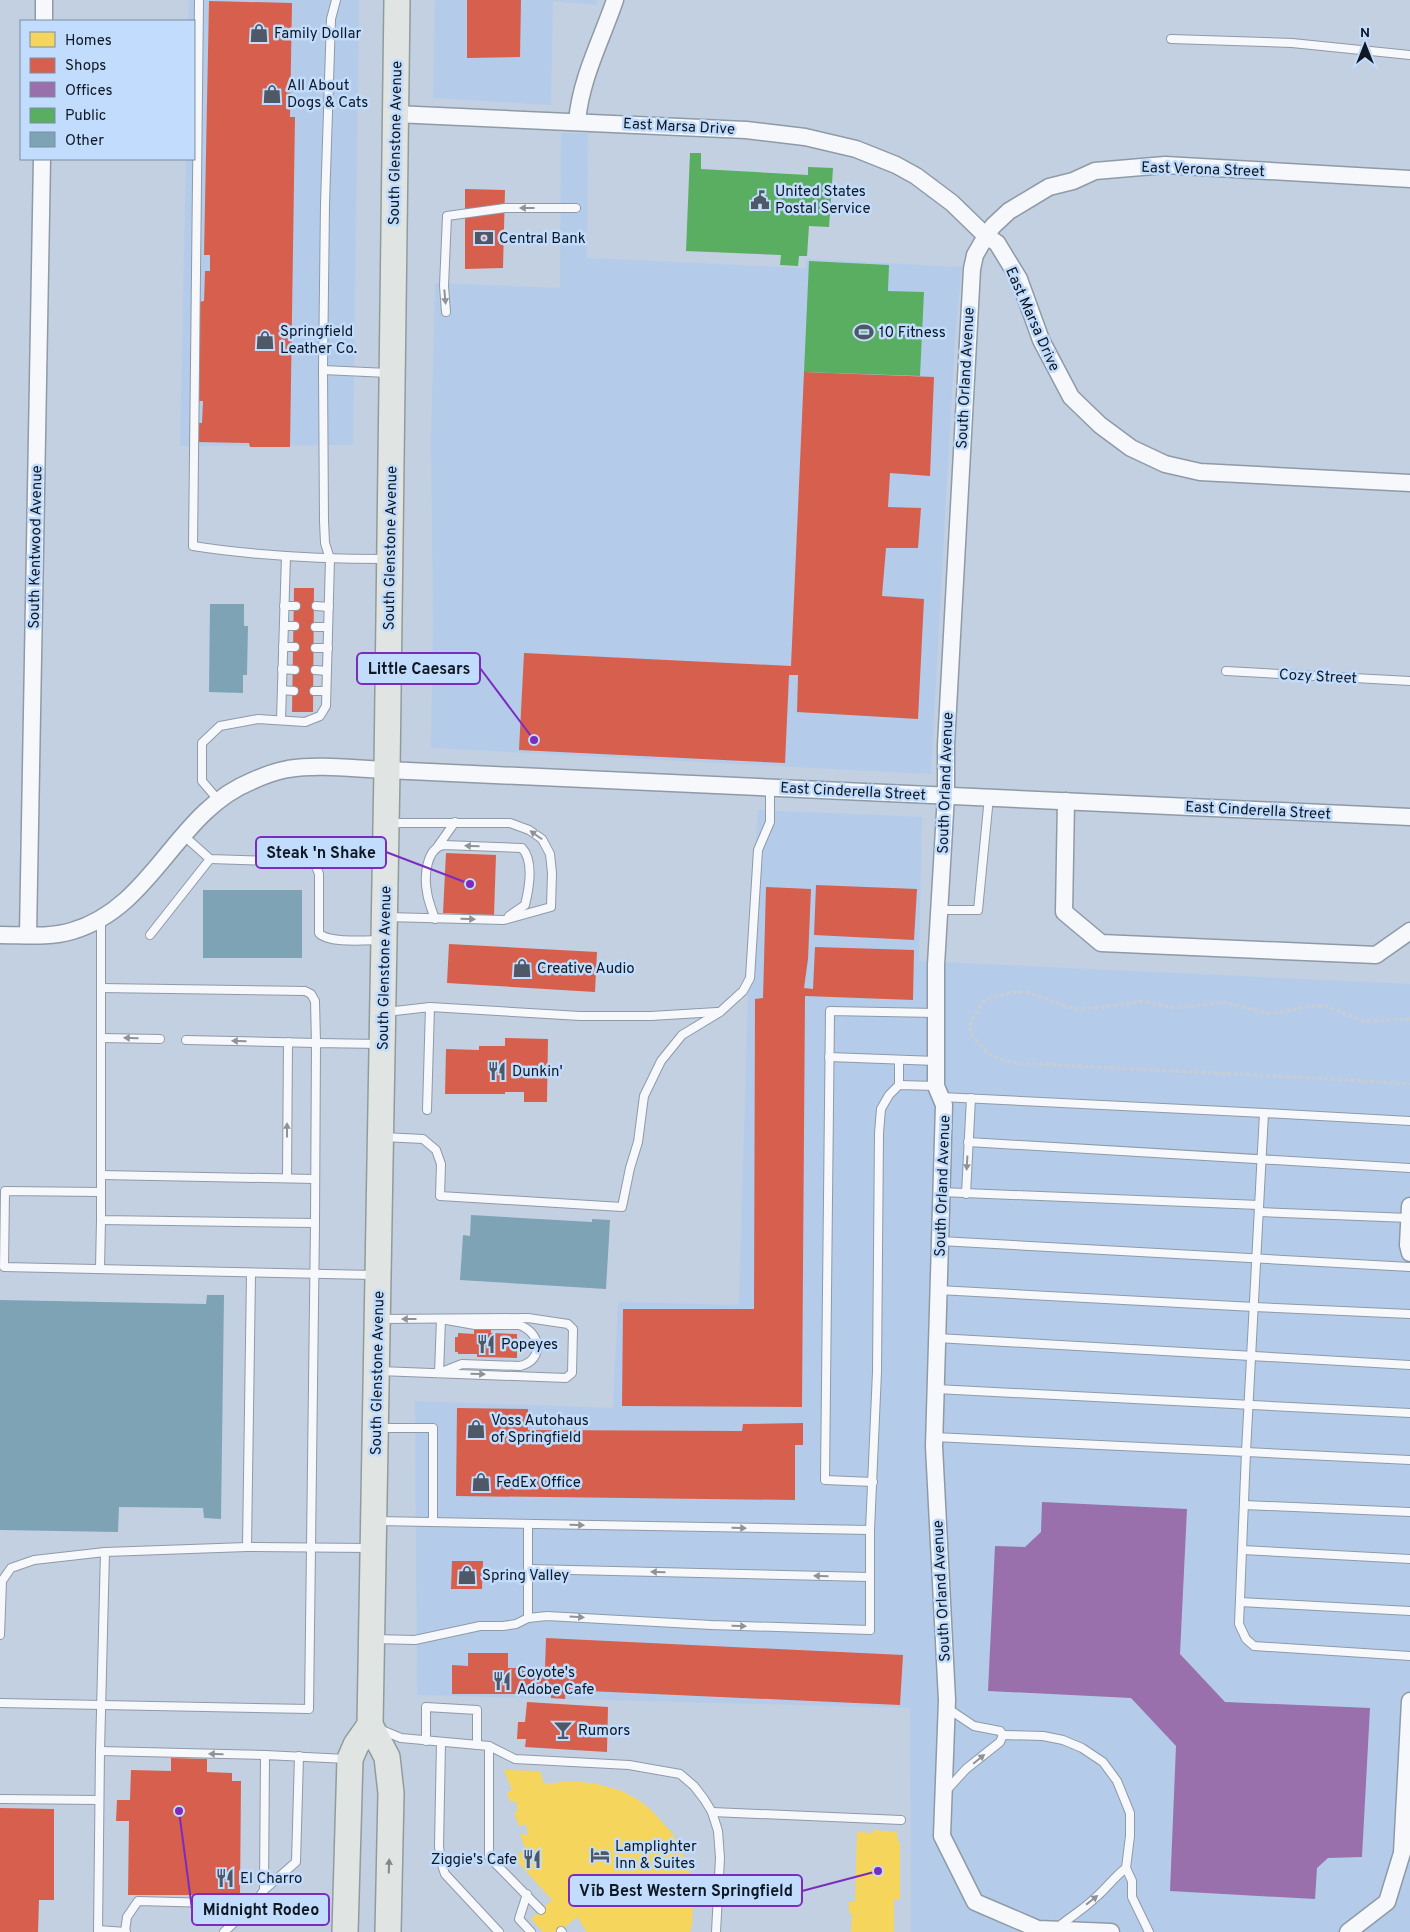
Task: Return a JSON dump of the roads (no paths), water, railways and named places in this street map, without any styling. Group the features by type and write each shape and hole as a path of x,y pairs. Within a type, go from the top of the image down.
{"main road":[{"name":"South Glenstone Avenue","path":"388,1932 391,1793 387,1757 370,1725 387,770 397,0"},
{"path":"345,1932 350,1759 356,1745 370,1725"},
{"path":"331,1932 335,1815 336,1807 348,1784"},
{"path":"389,1892 397,1932"}],"street":[{"path":"44,0 44,20"},
{"path":"577,122 585,78 615,0"},
{"name":"East Marsa Drive","path":"395,114 746,130 805,137 856,148 896,165 928,184 952,203 986,236 997,242 1019,279 1040,340 1071,397 1100,425 1131,448 1165,464 1200,472 1410,483"},
{"name":"South Kentwood Avenue","path":"28,935 42,160"},
{"name":"East Verona Street","path":"986,236 1000,218 1049,187 1073,181 1095,172 1165,165 1410,179"},
{"name":"South Orland Avenue","path":"986,236 975,255 970,281 946,745 946,795 939,910 936,1013 938,1091 944,1104 934,1437 947,1708 942,1836 975,1902 1038,1929 1111,1932"},
{"name":"East Cinderella Street","path":"0,935 41,936 71,931 102,918 130,898 142,886 182,835 204,812 219,800 251,781 287,769 387,770 1410,817"},
{"path":"1066,800 1064,912 1101,943 1376,955 1410,932"},
{"path":"1410,1206 1408,1246 1410,1253"},
{"path":"1348,1932 1386,1902 1402,1853 1410,1701"}],"lane":[{"path":"198,0 193,546 227,551 330,559 389,559"},
{"path":"219,800 202,781 202,743 220,726 258,719 305,722 320,716 326,706 330,559 325,543 324,521 325,204 330,29 336,0"},
{"path":"1171,39 1292,43 1410,55"},
{"path":"446,312 444,286 446,216 505,208 576,208"},
{"path":"323,370 392,373"},
{"path":"281,720 286,556"},
{"path":"284,606 296,606"},
{"path":"316,606 329,607"},
{"path":"284,626 295,626"},
{"path":"315,626 328,627"},
{"path":"283,647 295,647"},
{"path":"315,648 328,648"},
{"path":"282,669 295,670"},
{"path":"315,670 327,670"},
{"name":"Cozy Street","path":"1226,671 1410,681"},
{"path":"282,690 294,691"},
{"path":"314,691 326,691"},
{"path":"381,1137 424,1139 436,1150 441,1164 440,1196 622,1207 630,1168 638,1142 644,1096 661,1061 682,1035 720,1012 743,991 750,978 758,850 770,822 770,787"},
{"path":"939,910 978,910 989,797"},
{"path":"182,835 210,859 310,862 315,864 320,874 320,933 322,936 332,939 435,919 504,920 551,907 552,873 550,854 542,839 529,830 510,823 386,822"},
{"path":"435,919 426,892 429,859 455,822"},
{"path":"438,846 506,846 522,848 527,857 529,873 525,905 504,920"},
{"path":"150,935 210,859"},
{"path":"100,1269 102,918"},
{"path":"0,1703 308,1710 315,1274 315,1001 311,994 305,991 101,988"},
{"path":"383,1013 430,1007 580,1016 651,1016 720,1012"},
{"path":"427,1110 430,1007"},
{"path":"873,1482 825,1480 830,1010 936,1013"},
{"path":"101,1038 160,1039"},
{"path":"186,1040 382,1044"},
{"path":"287,1178 288,1042"},
{"path":"829,1057 936,1061"},
{"path":"372,1639 415,1640 480,1626 516,1624 528,1618 547,1616 711,1625 870,1630 870,1530 877,1372 878,1160 881,1109 889,1095 899,1085 899,1060"},
{"path":"899,1085 971,1098 1410,1121"},
{"path":"966,1194 971,1098"},
{"path":"1264,1112 1239,1624 1246,1639 1254,1646 1410,1656"},
{"path":"968,1142 1410,1168"},
{"path":"101,1175 315,1179"},
{"path":"101,1192 5,1191 4,1267 378,1275"},
{"path":"941,1192 1259,1208 1409,1218"},
{"path":"101,1220 315,1223"},
{"path":"940,1241 1410,1267"},
{"path":"247,1547 251,1273"},
{"path":"938,1290 1410,1314"},
{"path":"377,1371 566,1378 572,1373 573,1329 568,1324 528,1318 378,1319"},
{"path":"439,1373 441,1319"},
{"path":"439,1373 462,1364 520,1366 528,1364 534,1359 537,1345 531,1330 519,1325 475,1325 441,1319"},
{"path":"937,1338 1410,1365"},
{"path":"936,1388 1410,1413"},
{"path":"376,1428 432,1428 432,1522"},
{"path":"934,1437 1410,1460"},
{"path":"1244,1504 1410,1512"},
{"path":"374,1521 870,1530"},
{"path":"528,1524 528,1618"},
{"path":"0,1635 2,1581 11,1568 34,1560 105,1552 247,1547 374,1548"},
{"path":"1242,1550 1410,1559"},
{"path":"105,1552 98,1931 125,1931 127,1917 138,1901 212,1903 240,1917"},
{"path":"528,1569 869,1577"},
{"path":"1240,1602 1410,1611"},
{"path":"426,1741 426,1707 476,1710 476,1745"},
{"path":"947,1708 974,1726 1000,1732 1003,1735 1043,1736 1063,1740 1082,1748 1103,1762 1117,1781 1130,1813 1130,1836 1126,1868 1132,1881 1132,1897 1149,1932"},
{"path":"370,1725 401,1738 489,1746 515,1759 629,1765 680,1774 694,1786 712,1812 718,1831 720,1858 716,1932"},
{"path":"944,1793 966,1769 1000,1742 1003,1735"},
{"path":"441,1742 439,1846 441,1862 445,1874 498,1932"},
{"path":"489,1746 489,1857 542,1910"},
{"path":"100,1751 350,1759"},
{"path":"264,1890 265,1755"},
{"path":"224,1932 256,1902 264,1890 296,1862 298,1756"},
{"path":"0,1799 99,1800"},
{"path":"712,1812 901,1820"},
{"path":"1056,1930 1093,1900 1115,1876 1126,1868"},
{"path":"526,1894 519,1919 531,1932"}],"place":[{"name":"Family Dollar","path":"259,33"},
{"name":"All About Dogs & Cats","path":"272,94"},
{"name":"United States Postal Service","path":"760,200"},
{"name":"Central Bank","path":"484,238"},
{"name":"10 Fitness","path":"864,332"},
{"name":"Springfield Leather Co.","path":"265,340"},
{"name":"Little Caesars","path":"534,740"},
{"name":"Steak 'n Shake","path":"470,884"},
{"name":"Creative Audio","path":"522,968"},
{"name":"Dunkin'","path":"497,1071"},
{"name":"Popeyes","path":"486,1344"},
{"name":"Voss Autohaus of Springfield","path":"476,1429"},
{"name":"FedEx Office","path":"481,1482"},
{"name":"Spring Valley","path":"467,1575"},
{"name":"Coyote's Adobe Cafe","path":"502,1681"},
{"name":"Rumors","path":"563,1730"},
{"name":"Midnight Rodeo","path":"179,1811"},
{"name":"Lamplighter Inn & Suites","path":"600,1855"},
{"name":"Ziggie's Cafe","path":"532,1859"},
{"name":"Vīb Best Western Springfield","path":"878,1871"},
{"name":"El Charro","path":"225,1878"}]}
